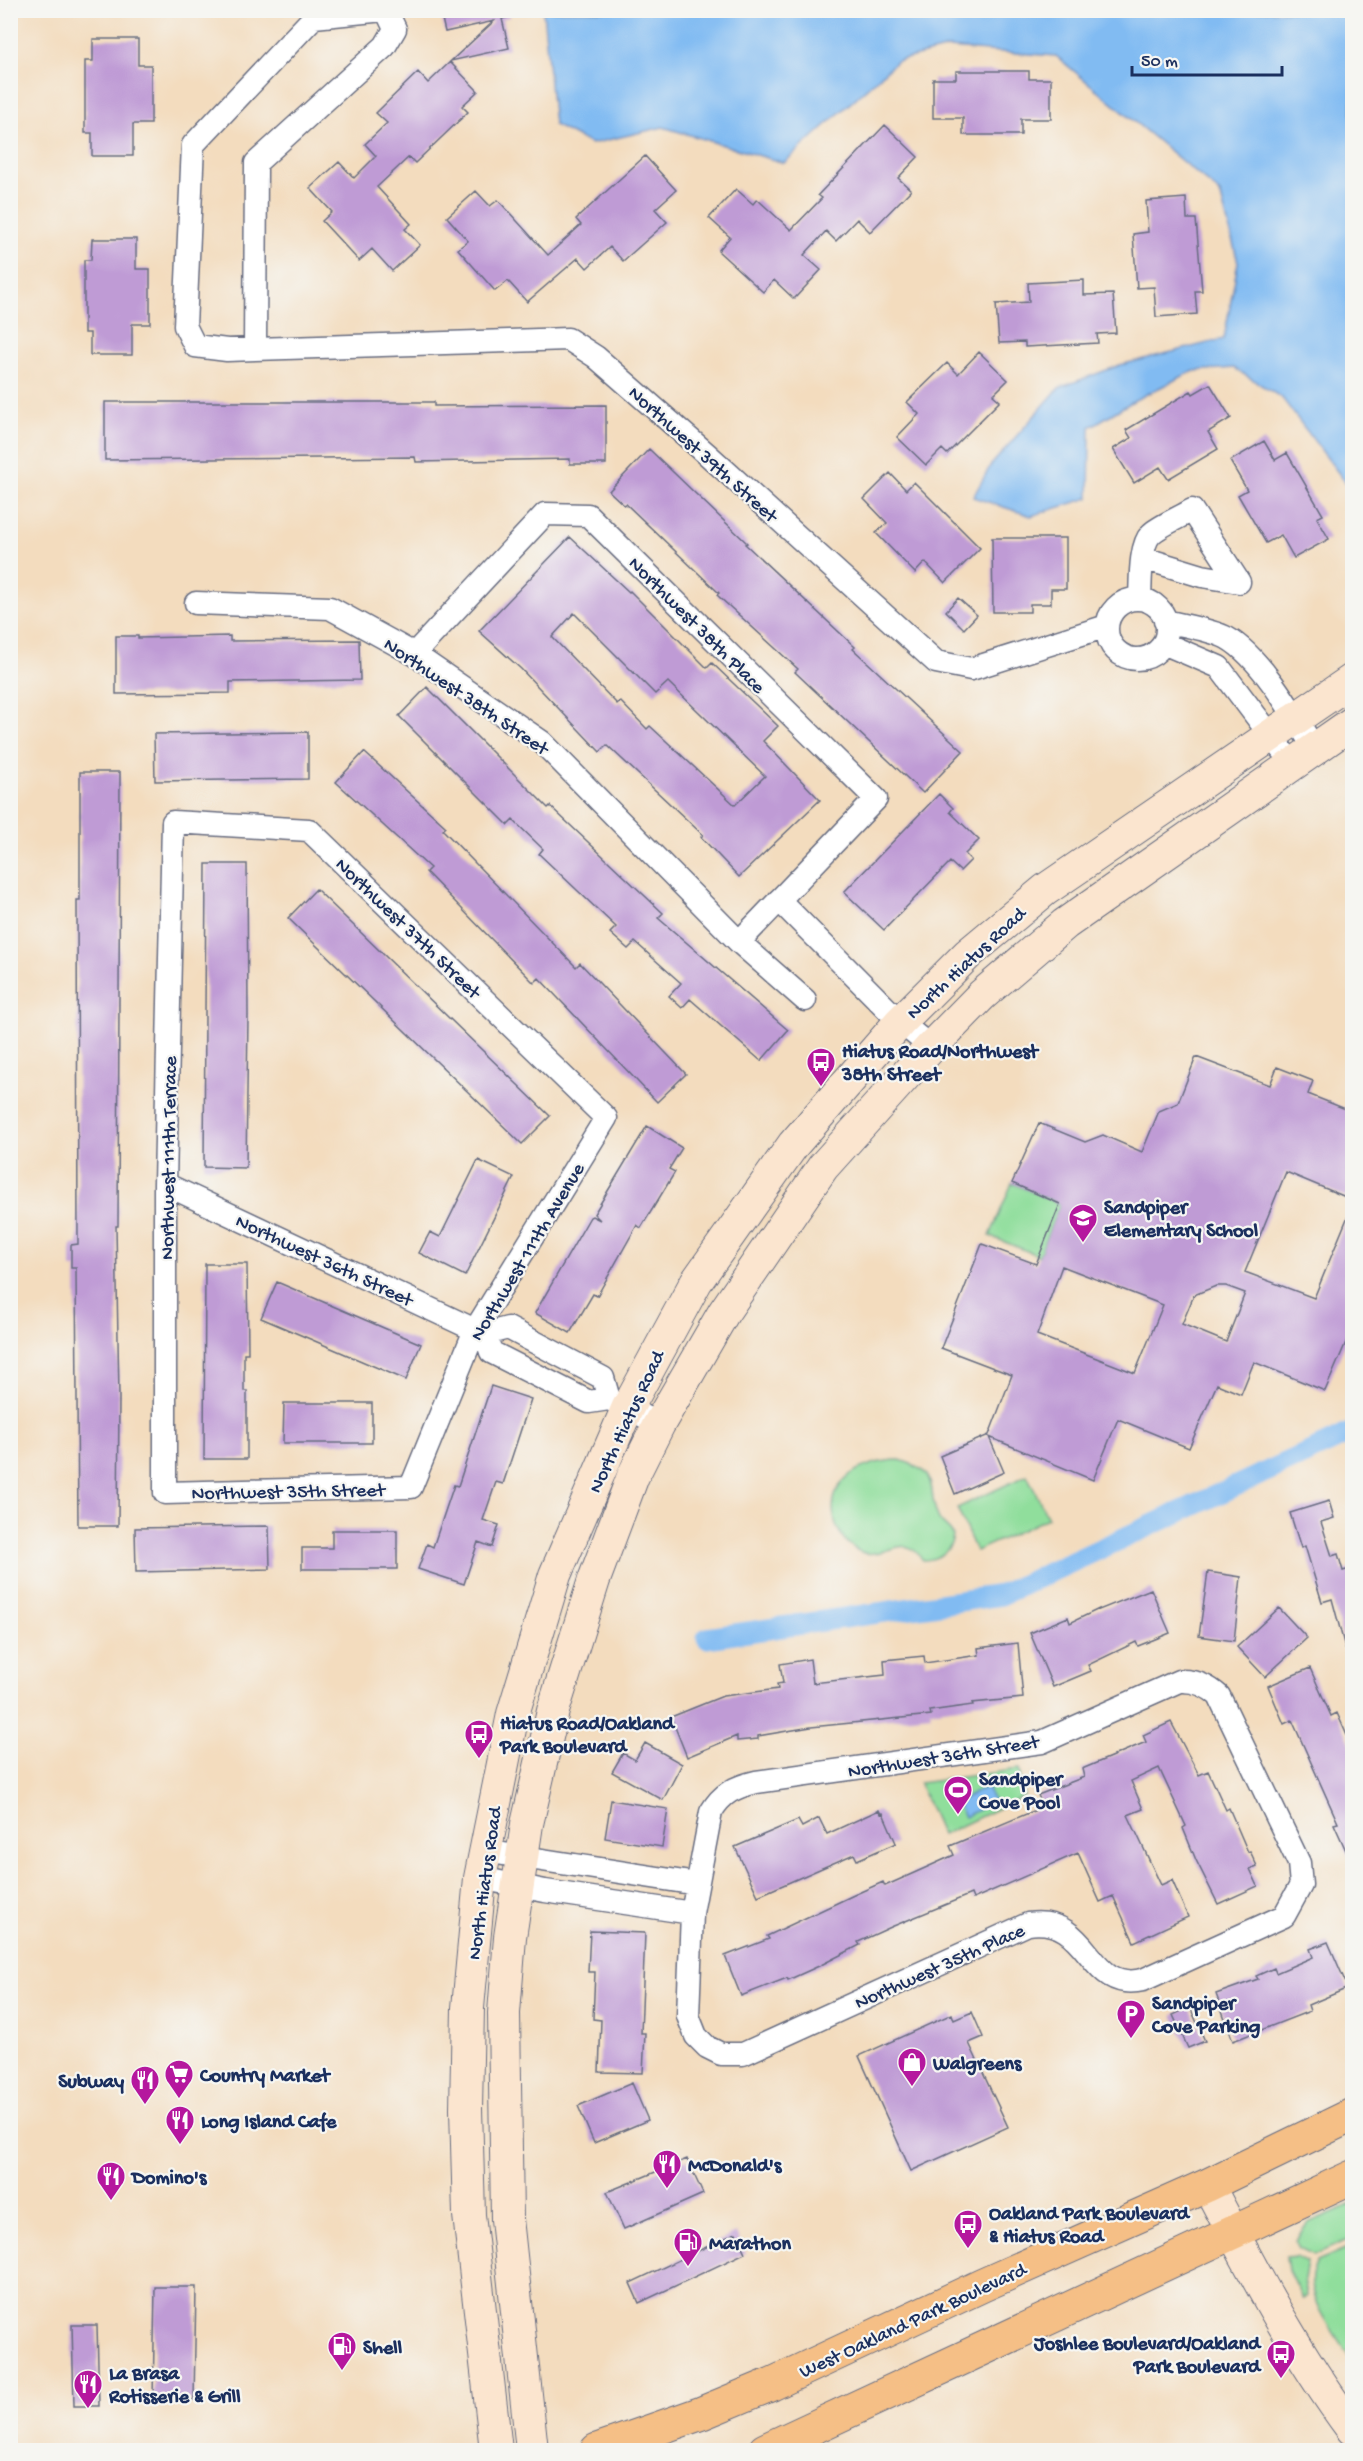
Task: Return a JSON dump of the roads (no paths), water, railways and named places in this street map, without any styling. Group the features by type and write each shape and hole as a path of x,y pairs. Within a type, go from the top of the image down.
{"main road":[{"name":"North Hiatus Road","path":"496,2451 469,2215 467,2145 468,2008 482,1864 513,1714 555,1575 618,1404 691,1289 794,1145 900,1022 968,954 1045,890 1353,680"},
{"name":"North Hiatus Road","path":"532,2451 507,2219 504,2013 510,1937 527,1824 553,1711 594,1580 633,1476 659,1425 724,1312 823,1167 931,1047 981,995 1065,924 1353,723"},
{"name":"West Oakland Park Boulevard","path":"597,2451 702,2413 772,2384 983,2285 1208,2185 1353,2115"},
{"path":"765,2451 1353,2177"},
{"path":"1208,2185 1233,2233 1330,2400 1353,2429"}],"street":[{"name":"Northwest 39th Street","path":"255,349 256,164 386,46 395,28 385,10 314,17 193,145 185,326 195,346 227,350 568,339 596,357 708,455 936,662 971,669 1107,626"},
{"name":"Northwest 38th Place","path":"414,654 545,514 588,515 876,799 779,900"},
{"path":"1140,600 1143,558"},
{"path":"1128,600 1140,600 1151,603 1160,610 1167,632 1163,644 1156,652 1145,658 1133,659 1113,648 1108,638 1107,626 1110,615 1118,606 1128,600"},
{"name":"Northwest 38th Street","path":"196,603 330,608 414,654 542,742 740,942 805,1000"},
{"path":"1165,621 1227,638 1253,660 1296,719 1304,757"},
{"path":"1208,662 1227,638"},
{"path":"1163,644 1219,667 1270,736 1304,757"},
{"name":"Northwest 37th Street","path":"173,822 309,830 606,1118"},
{"name":"Northwest 111th Terrace","path":"165,1493 165,1184 173,822"},
{"path":"740,942 779,900 900,1022 931,1047"},
{"name":"Northwest 111th Avenue","path":"411,1487 480,1332 606,1118"},
{"name":"Northwest 36th Street","path":"165,1184 480,1332"},
{"path":"480,1332 508,1328 603,1378 618,1404 659,1425"},
{"name":"Northwest 35th Street","path":"165,1493 411,1487"},
{"name":"Northwest 36th Street","path":"697,1884 711,1812 728,1791 756,1782 1042,1742 1165,1685 1185,1680 1202,1684 1219,1696 1301,1868 1299,1892"},
{"path":"482,1864 520,1871 692,1913 697,1884 520,1871"},
{"name":"Northwest 35th Place","path":"692,1913 688,2016 696,2036 707,2047 721,2054 743,2054 1028,1924 1044,1923 1062,1927 1074,1935 1098,1966 1110,1976 1130,1982 1143,1980 1284,1916 1299,1892"}],"water":[{"path":"543,11 1352,11 1352,491 1282,398 1234,368 1193,371 1135,400 1090,427 1089,498 1031,516 973,497 991,465 1059,388 1120,365 1224,339 1238,262 1220,193 1056,56 948,48 897,61 784,163 663,127 591,144 554,125"},
{"path":"987,1787 994,1802 964,1817 956,1802"}],"waterway":[{"path":"707,1638 1001,1595 1352,1432"}],"place":[{"name":"Hiatus Road/Northwest 38th Street","path":"821,1088"},
{"name":"Sandpiper Elementary School","path":"1083,1244"},
{"name":"Hiatus Road/Oakland Park Boulevard","path":"479,1760"},
{"name":"Sandpiper Cove Pool","path":"958,1816"},
{"name":"Sandpiper Cove Parking","path":"1131,2040"},
{"name":"Walgreens","path":"912,2088"},
{"name":"Country Market","path":"179,2100"},
{"name":"Subway","path":"145,2106"},
{"name":"Long Island Cafe","path":"180,2146"},
{"name":"McDonald's","path":"667,2190"},
{"name":"Domino's","path":"111,2202"},
{"name":"Oakland Park Boulevard & Hiatus Road","path":"968,2250"},
{"name":"Marathon","path":"688,2268"},
{"name":"Shell","path":"342,2372"},
{"name":"Joshlee Boulevard/Oakland Park Boulevard","path":"1281,2380"},
{"name":"La Brasa Rotisserie & Grill","path":"88,2410"}]}
